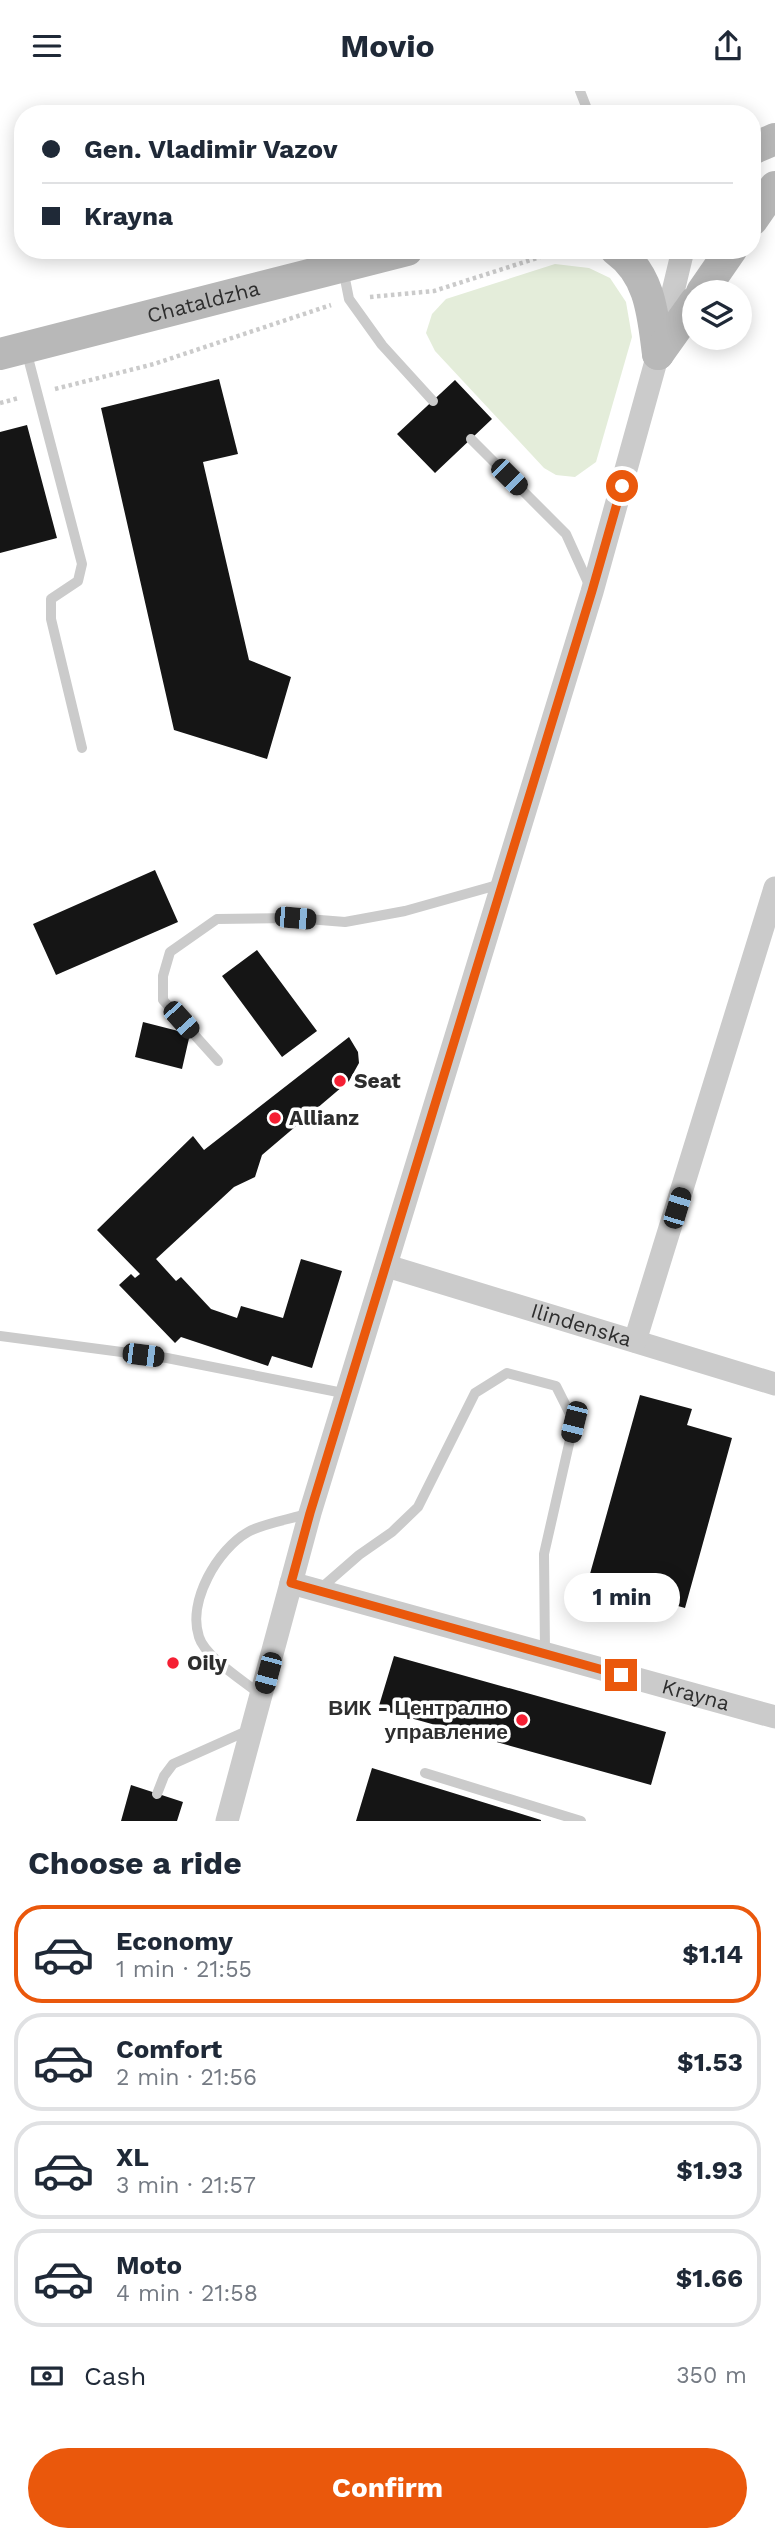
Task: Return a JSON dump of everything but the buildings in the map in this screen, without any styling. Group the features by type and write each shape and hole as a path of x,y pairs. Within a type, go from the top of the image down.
{"main road":[{"path":"761,207 775,187"},
{"name":"Chataldzha","path":"13,351 373,259"},
{"path":"626,259 649,294 658,354"},
{"path":"710,280 725,259"},
{"path":"658,354 682,320"}],"street":[{"path":"227,1821 310,1513 592,591 658,354 681,259"},
{"path":"635,1341 775,888"},
{"name":"Ilindenska","path":"387,1266 775,1384"},
{"name":"Krayna","path":"291,1583 775,1717"}],"lane":[{"path":"342,267 349,299 382,345 433,401"},
{"path":"13,351 38,393 82,564 78,581 51,599 51,619 82,748"},
{"path":"471,439 566,534 592,591"},
{"path":"218,1061 163,1000 163,976 170,952 217,919 295,918 345,922 405,911 503,883"},
{"path":"0,1336 167,1358 348,1394"},
{"path":"318,1591 359,1555 392,1532 418,1507 475,1393 507,1373 546,1381 556,1386 574,1422 544,1554 545,1653"},
{"path":"262,1695 209,1653 199,1637 196,1611 201,1589 231,1546 249,1531 310,1513"},
{"path":"157,1794 164,1776 173,1764 252,1729"},
{"path":"425,1773 581,1821"}],"path":[{"path":"0,403 154,364 349,299 434,291 534,259"}],"green space":[{"path":"555,264 589,268 610,278 626,302 632,337 596,462 575,477 556,475 544,468 435,351 426,333 432,314 446,299"}],"place":[{"name":"Seat","path":"340,1081"},
{"name":"Allianz","path":"275,1118"},
{"name":"Oily","path":"173,1663"},
{"name":"ВИК - Централно управление","path":"522,1720"}],"route":[{"path":"621,1675 291,1583 622,486"}]}
